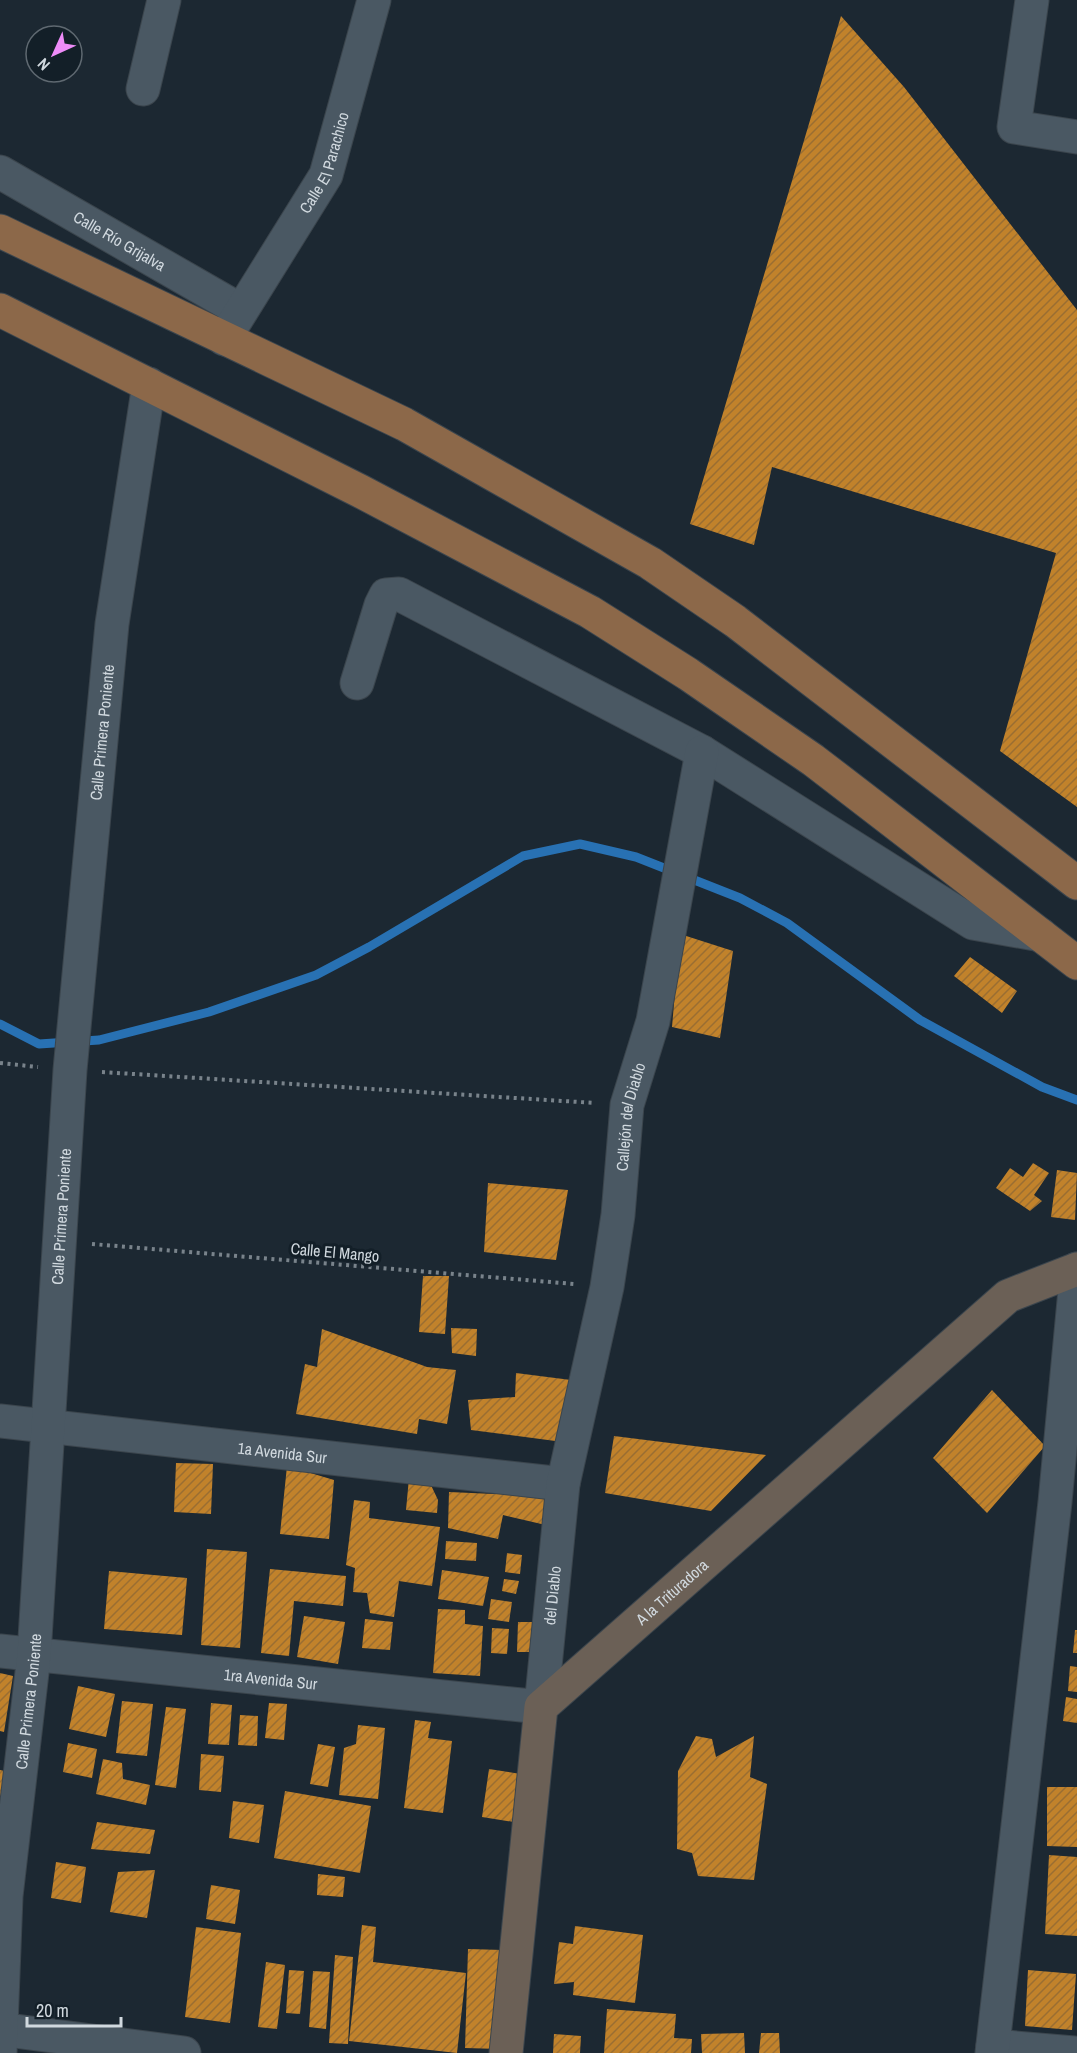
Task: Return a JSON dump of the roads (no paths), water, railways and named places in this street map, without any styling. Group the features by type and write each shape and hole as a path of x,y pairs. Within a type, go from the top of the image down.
{"main road":[{"path":"0,231 404,424 650,563 735,621 1077,883"},
{"path":"0,310 360,491 590,612 688,674 813,760 1077,963"}],"street":[{"path":"143,89 164,0"},
{"name":"Calle El Parachico","path":"224,339 326,175 374,0"},
{"path":"1032,0 1014,127 1077,137"},
{"name":"Calle Río Grijalva","path":"0,172 240,310"},
{"name":"Calle Primera Poniente","path":"0,2037 6,1896 34,1654 61,1241 69,1070 112,624 149,384"},
{"path":"357,683 381,604 386,595 399,594 702,752 973,923 1041,935"},
{"name":"Callejón del Diablo","path":"563,1485 607,1287 618,1215 627,1105 652,1021 702,752"},
{"path":"1074,2053 993,2049 1066,1504 1077,1269"},
{"name":"A la Trituradora","path":"541,1707 1008,1296 1077,1269"},
{"name":"1a Avenida Sur","path":"0,1421 563,1485"},
{"name":"del Diablo","path":"541,1707 563,1485"},
{"name":"1ra Avenida Sur","path":"0,1651 541,1707"},
{"path":"506,2053 541,1707"},
{"path":"0,2037 184,2053"}],"waterway":[{"path":"0,1024 39,1044 99,1040 209,1012 316,975 369,947 523,856 580,844 636,857 740,898 787,923 920,1020 1042,1087 1077,1100"}]}
